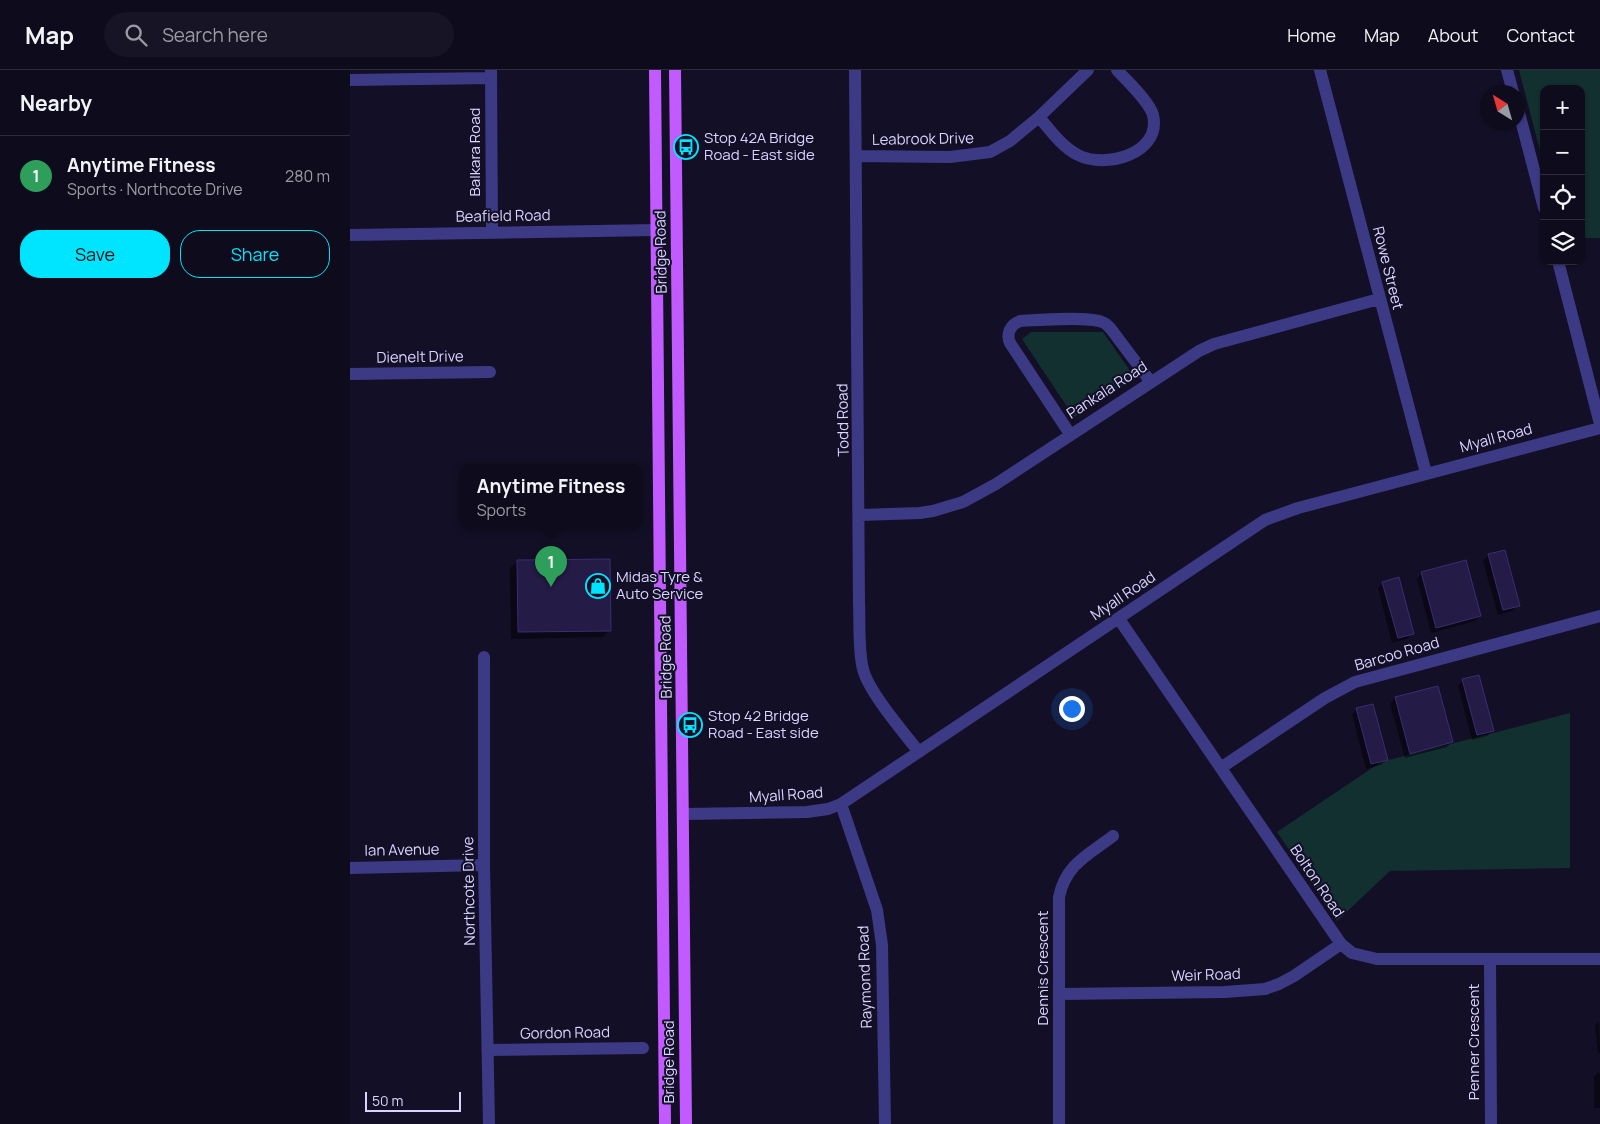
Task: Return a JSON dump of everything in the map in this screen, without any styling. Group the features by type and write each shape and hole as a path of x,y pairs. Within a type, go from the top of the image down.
{"main road":[{"name":"Bridge Road","path":"655,70 665,1124"},
{"name":"Bridge Road","path":"676,70 686,1124"},
{"path":"657,230 677,230"},
{"path":"662,815 684,814"}],"street":[{"name":"Todd Road","path":"855,70 862,668 877,695 919,752"},
{"name":"Leabrook Drive","path":"856,156 950,156 990,152 1010,142 1088,70"},
{"path":"1038,117 1071,150 1083,157 1106,159 1120,157 1139,150 1151,137 1154,124 1152,113 1147,104 1117,70"},
{"name":"Rowe Street","path":"1320,70 1426,473"},
{"path":"1507,70 1511,85"},
{"path":"350,80 491,74"},
{"name":"Balkara Road","path":"491,74 492,233"},
{"path":"1524,130 1540,193"},
{"name":"Beafield Road","path":"350,235 657,230"},
{"path":"1559,265 1600,424"},
{"name":"Pankala Road","path":"860,515 920,513 957,505 996,484 1190,355 1214,344 1379,300"},
{"path":"1070,434 1010,343 1009,330 1015,323 1020,321 1062,320 1094,320 1103,322 1111,329 1150,381"},
{"name":"Dienelt Drive","path":"350,374 490,372"},
{"name":"Myall Road","path":"684,814 807,812 828,809 842,804 1248,530 1266,520 1298,508 1600,428"},
{"name":"Barcoo Road","path":"1222,767 1326,698 1356,682 1600,616"},
{"name":"Bolton Road","path":"1118,618 1222,767 1341,944 1352,953 1370,958 1600,959"},
{"name":"Northcote Drive","path":"484,657 484,865 488,1124"},
{"name":"Raymond Road","path":"842,804 880,924 885,1124"},
{"name":"Dennis Crescent","path":"1059,1124 1059,897 1064,880 1073,866 1113,836"},
{"name":"Ian Avenue","path":"350,868 484,865"},
{"name":"Weir Road","path":"1058,994 1225,992 1265,989 1294,976 1341,944"},
{"name":"Penner Crescent","path":"1490,959 1491,1124"},
{"name":"Gordon Road","path":"488,1050 643,1048"}],"green space":[{"path":"1519,70 1600,70 1600,238 1585,238 1585,85 1540,85 1540,151 1525,93 1525,85 1523,85"},
{"path":"1031,332 1103,332 1135,378 1074,417 1022,339"},
{"path":"1570,713 1570,868 1390,871 1337,921 1277,832 1381,762"}],"building":[{"path":"1505,550 1520,606 1503,610 1488,554"},
{"path":"610,559 611,631 518,632 517,560"},
{"path":"1466,560 1481,616 1436,628 1421,572"},
{"path":"1399,577 1414,634 1398,638 1382,582"},
{"path":"1479,675 1494,731 1477,735 1462,679"},
{"path":"1438,686 1453,742 1410,754 1395,697"},
{"path":"1373,704 1388,760 1371,764 1356,708"}],"place":[{"name":"Stop 42A Bridge Road - East side","path":"686,147"},
{"name":"Midas Tyre & Auto Service","path":"598,586"},
{"name":"Anytime Fitness","path":"551,587"},
{"name":"Stop 42 Bridge Road - East side","path":"690,725"}]}
